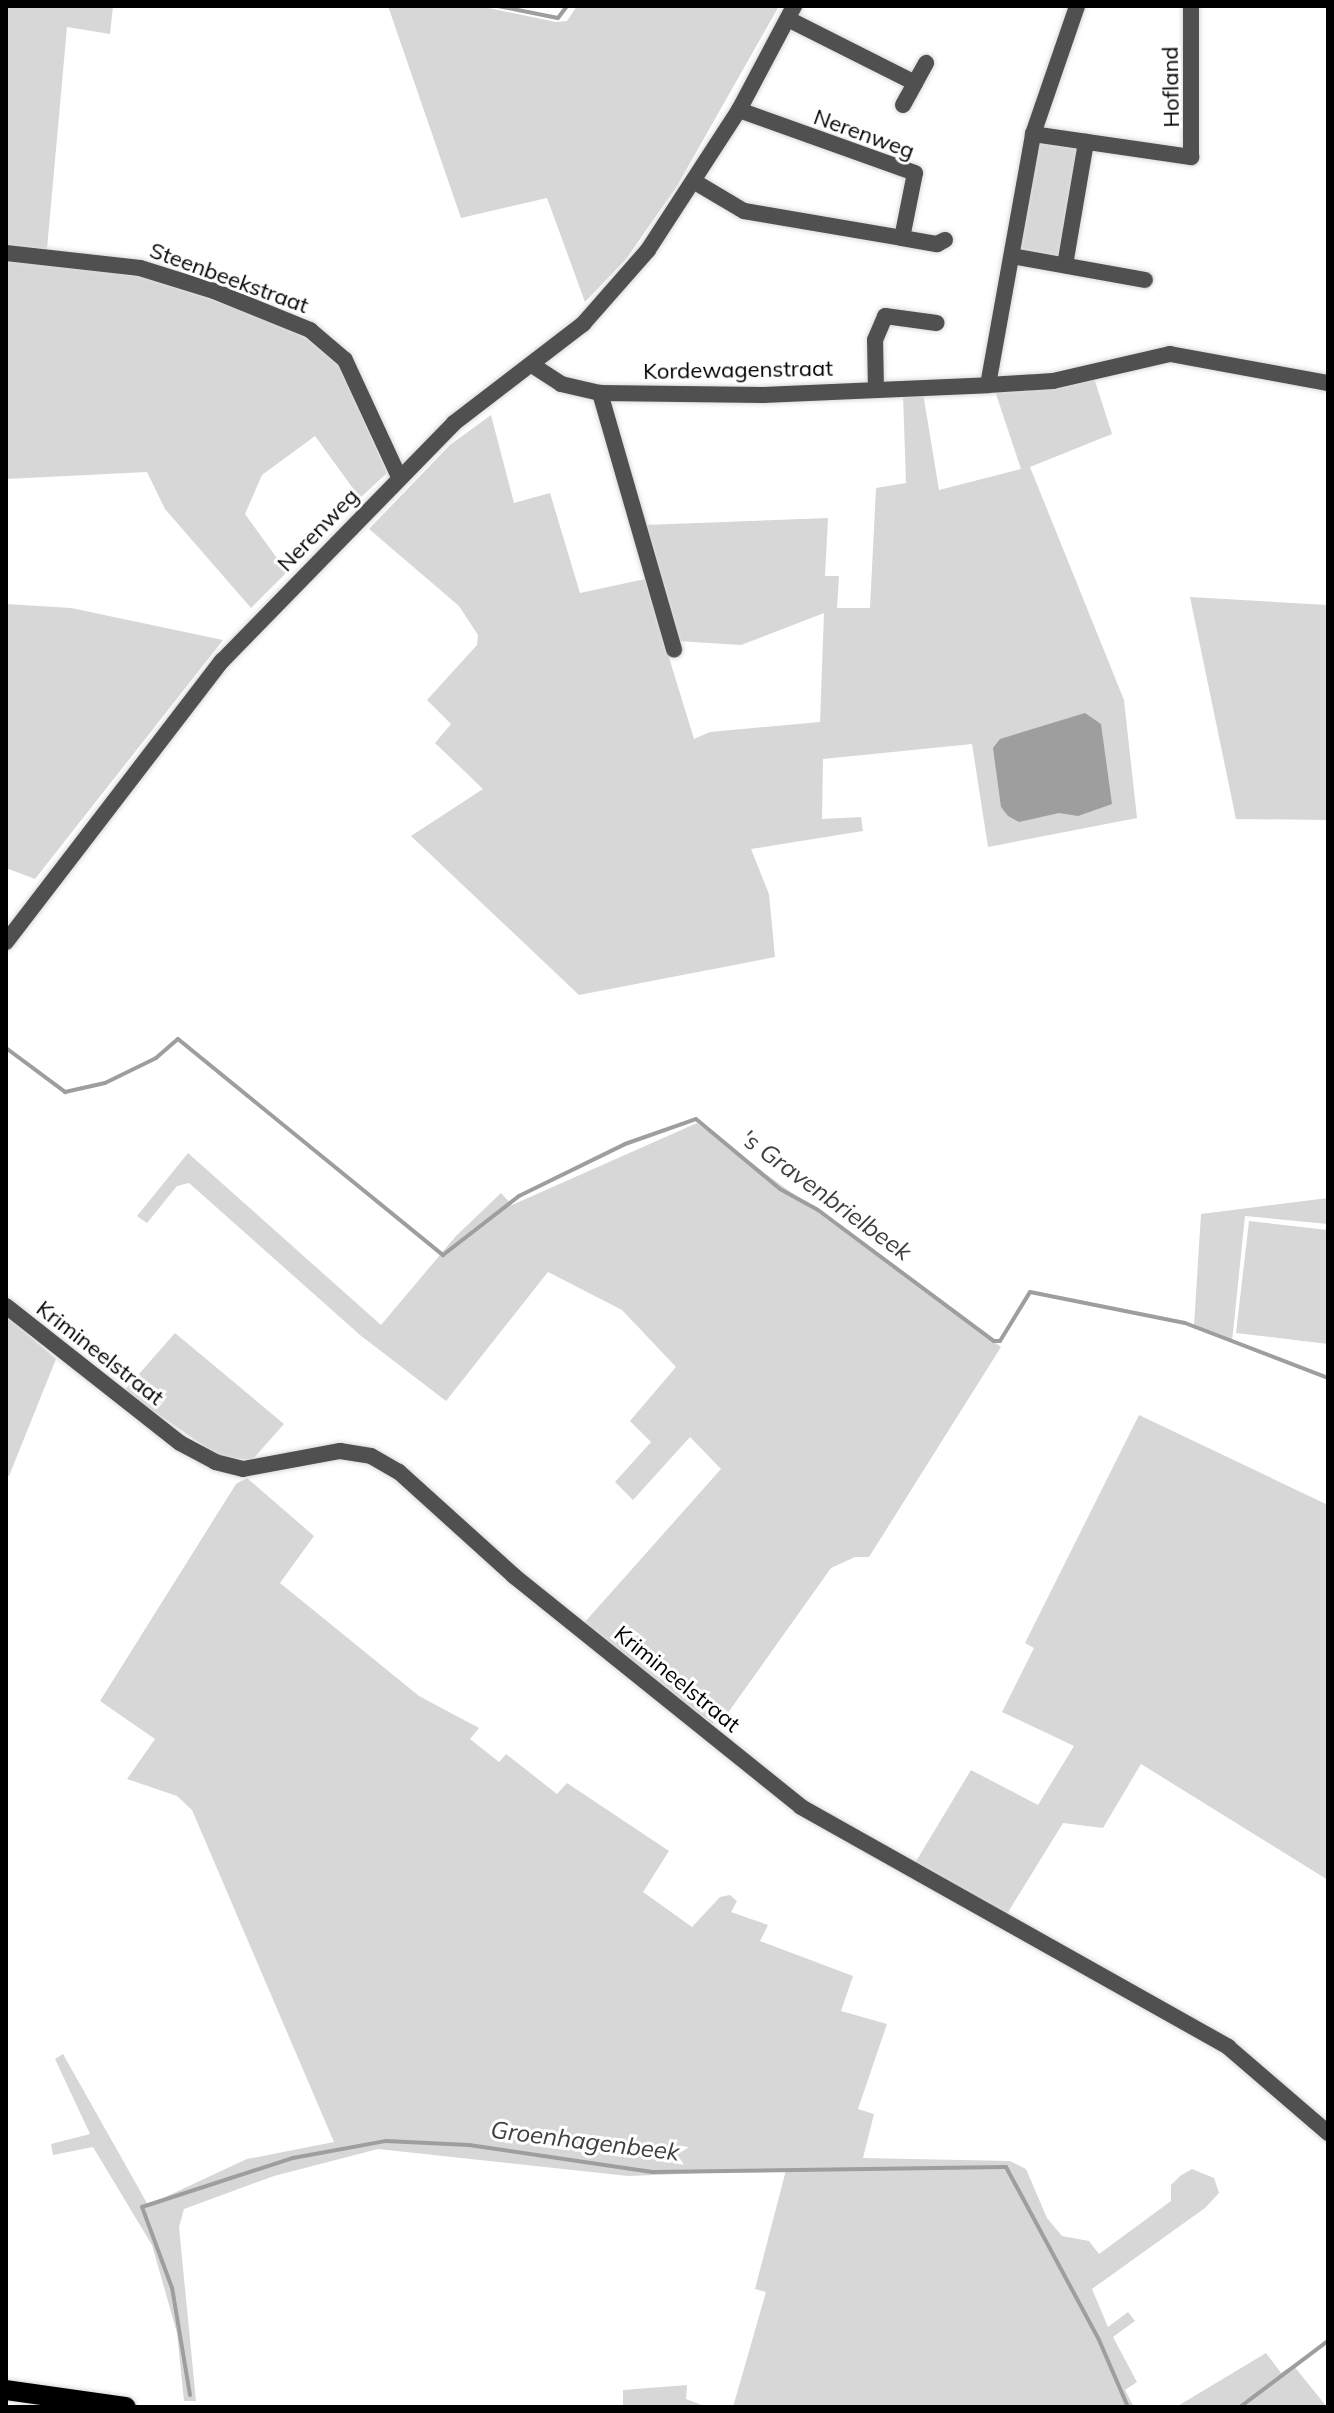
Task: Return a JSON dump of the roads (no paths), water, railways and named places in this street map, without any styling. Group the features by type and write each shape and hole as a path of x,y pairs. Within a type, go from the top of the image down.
{"main road":[{"path":"6,2390 126,2407"}],"street":[{"path":"988,385 1033,134 1077,6"},
{"name":"Hofland","path":"1033,134 1191,157 1191,6"},
{"name":"Nerenweg","path":"6,942 222,661 454,423 532,365 607,299 695,182 739,110 791,12 915,83"},
{"name":"Nerenweg","path":"903,105 926,63"},
{"name":"Nerenweg","path":"739,110 915,173 902,238"},
{"path":"1065,265 1086,142"},
{"path":"695,182 744,211 937,244 945,240"},
{"name":"Steenbeekstraat","path":"6,253 140,268 214,291 310,330 345,360 399,477"},
{"path":"1012,256 1145,280"},
{"path":"876,390 875,340 885,316 937,323"},
{"name":"Kordewagenstraat","path":"532,365 561,384 600,393 876,390 1053,381 1170,354 1328,383"},
{"path":"600,393 674,650"},
{"name":"Krimineelstraat","path":"6,1306 180,1443 215,1462 243,1469 340,1451 371,1456 399,1472 514,1576 801,1807 1228,2047 1328,2133"}],"waterway":[{"path":"498,6 558,18 567,6"},
{"name":"'s Gravenbrielbeek","path":"6,1048 65,1092 105,1083 156,1058 178,1039 443,1255 519,1196 625,1144 696,1119 780,1189 818,1210 994,1341 1000,1341 1030,1292 1185,1323 1328,1378"},
{"name":"Groenhagenbeek","path":"190,2395 172,2288 142,2207 293,2158 386,2141 469,2145 652,2172 1006,2167 1099,2340 1128,2407"},
{"name":"Groenhagenbeek","path":"1240,2407 1328,2341"}]}
